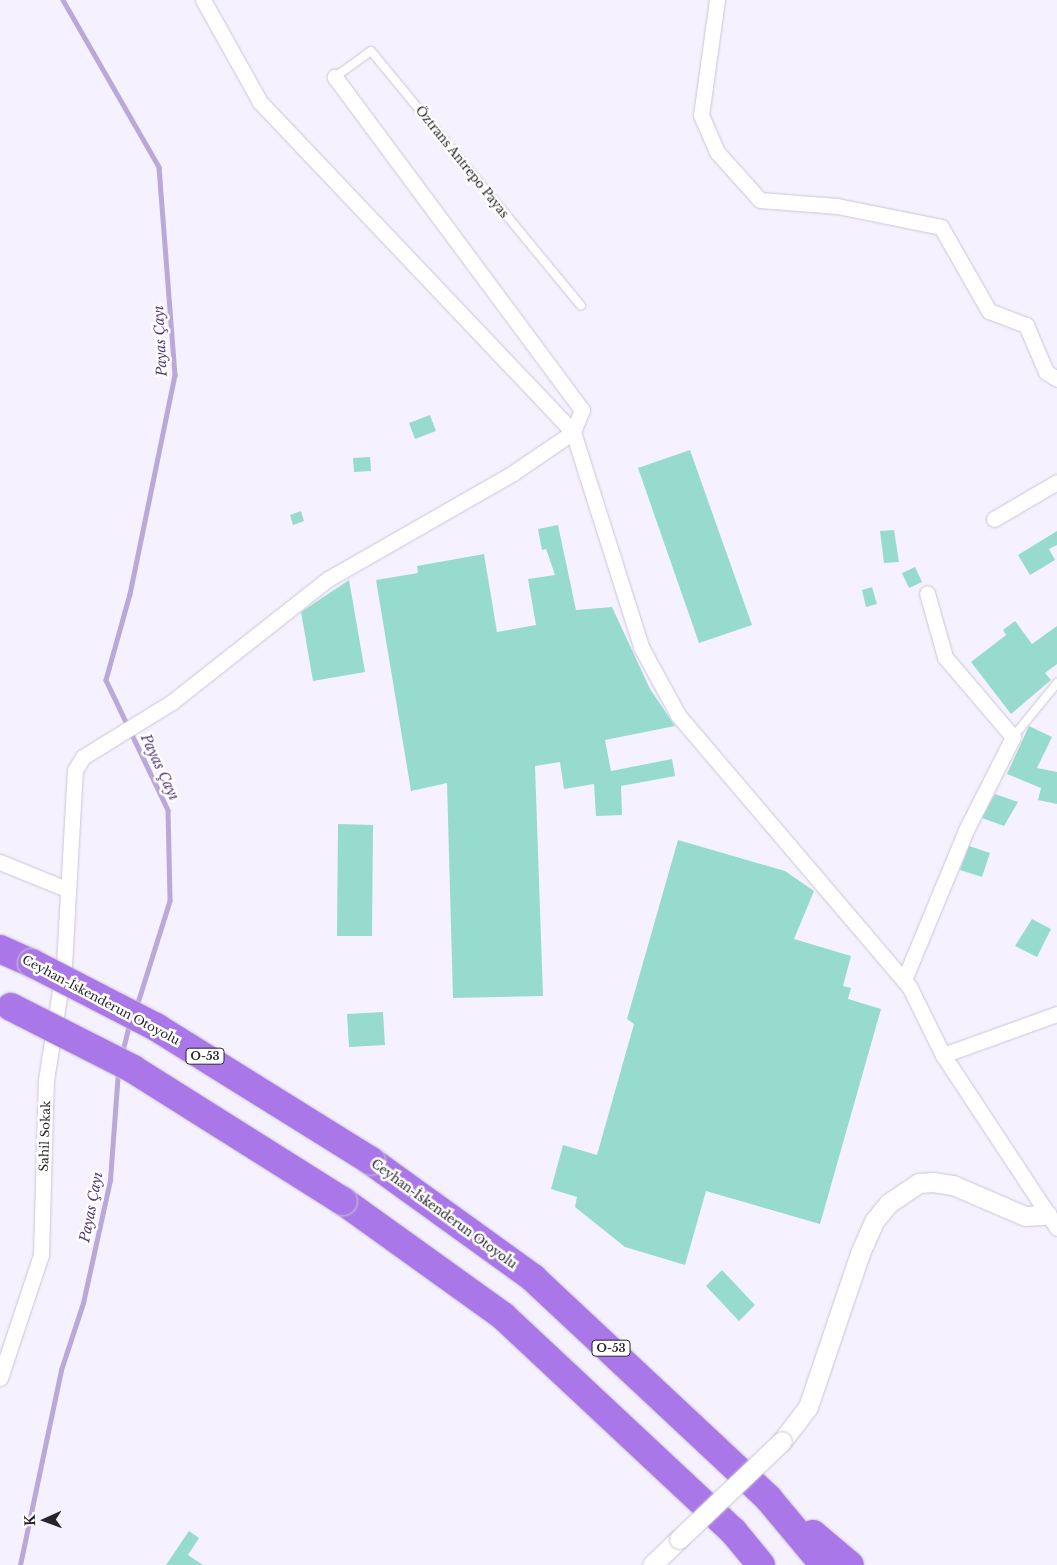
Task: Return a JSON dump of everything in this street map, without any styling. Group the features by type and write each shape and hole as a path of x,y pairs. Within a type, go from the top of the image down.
{"highway":[{"name":"Ceyhan-İskenderun Otoyolu","path":"0,948 156,1027 371,1161 533,1278 622,1359 768,1498 824,1565"},
{"path":"5,1004 133,1069 343,1201 503,1316 712,1510 762,1565"},
{"path":"622,1359 850,1565"}],"street":[{"path":"203,0 260,102 573,432 641,647 678,715 904,980 943,1054 1052,1221"},
{"path":"717,0 701,115 717,152 760,200 837,206 942,227 989,311 1026,325 1046,372 1057,379"},
{"path":"335,77 582,410 573,432"},
{"name":"Sahil Sokak","path":"0,1378 41,1255 46,1080 64,965 66,889 75,770 83,757 104,746 172,702 328,579 513,473 573,432"},
{"path":"994,519 1057,482"},
{"path":"904,980 966,830 1013,737 945,656 927,593"},
{"path":"0,862 66,889"},
{"path":"943,1054 1057,1014"},
{"path":"652,1565 782,1441 808,1407 860,1253 875,1220 889,1203 919,1183 933,1182 953,1185 1024,1216 1052,1221"}],"lane":[{"name":"Öztrans Antrepo Payas","path":"335,77 371,51 580,306"},
{"path":"1013,737 1057,683"}],"building":[{"path":"430,415 436,431 415,439 409,423"},
{"path":"690,450 752,625 699,643 638,468"},
{"path":"370,457 371,471 354,472 353,458"},
{"path":"301,511 304,521 293,525 290,515"},
{"path":"558,525 576,610 612,607 650,689 675,726 605,740 611,771 672,759 675,776 621,786 622,815 596,816 594,784 564,789 560,762 535,766 543,996 453,998 447,783 411,791 376,580 418,573 417,566 484,554 497,632 536,625 528,579 555,575 546,549 542,550 538,529"},
{"path":"894,530 899,562 884,563 880,531"},
{"path":"1057,531 1057,545 1049,549 1055,560 1030,575 1018,555"},
{"path":"915,567 922,582 909,588 902,573"},
{"path":"349,580 365,672 313,681 301,612"},
{"path":"872,587 877,604 866,607 862,590"},
{"path":"1015,621 1032,644 1057,626 1057,664 1045,673 1051,680 1011,714 971,662 1006,635 1003,630"},
{"path":"1029,726 1052,737 1037,768 1057,772 1057,804 1038,800 1041,788 1007,774"},
{"path":"995,794 1018,802 1004,826 982,818"},
{"path":"338,824 373,825 372,936 337,936"},
{"path":"678,840 785,871 814,891 794,939 851,956 843,986 851,988 848,999 881,1009 820,1224 706,1191 685,1265 625,1247 575,1207 577,1197 551,1189 563,1145 597,1155 634,1024 627,1019"},
{"path":"969,846 990,853 982,877 960,870"},
{"path":"1032,919 1051,929 1037,957 1015,946"},
{"path":"383,1012 385,1045 349,1047 347,1014"},
{"path":"722,1270 755,1305 739,1321 706,1286"},
{"path":"189,1531 199,1538 188,1555 203,1565 166,1565"}],"waterway":[{"name":"Payas Çayı","path":"63,0 159,167 175,375 130,594 106,680 168,810 170,901 137,1006"},
{"name":"Payas Çayı","path":"122,1053 129,1025"},
{"name":"Payas Çayı","path":"20,1565 61,1370 83,1303 110,1180 118,1071"}]}
